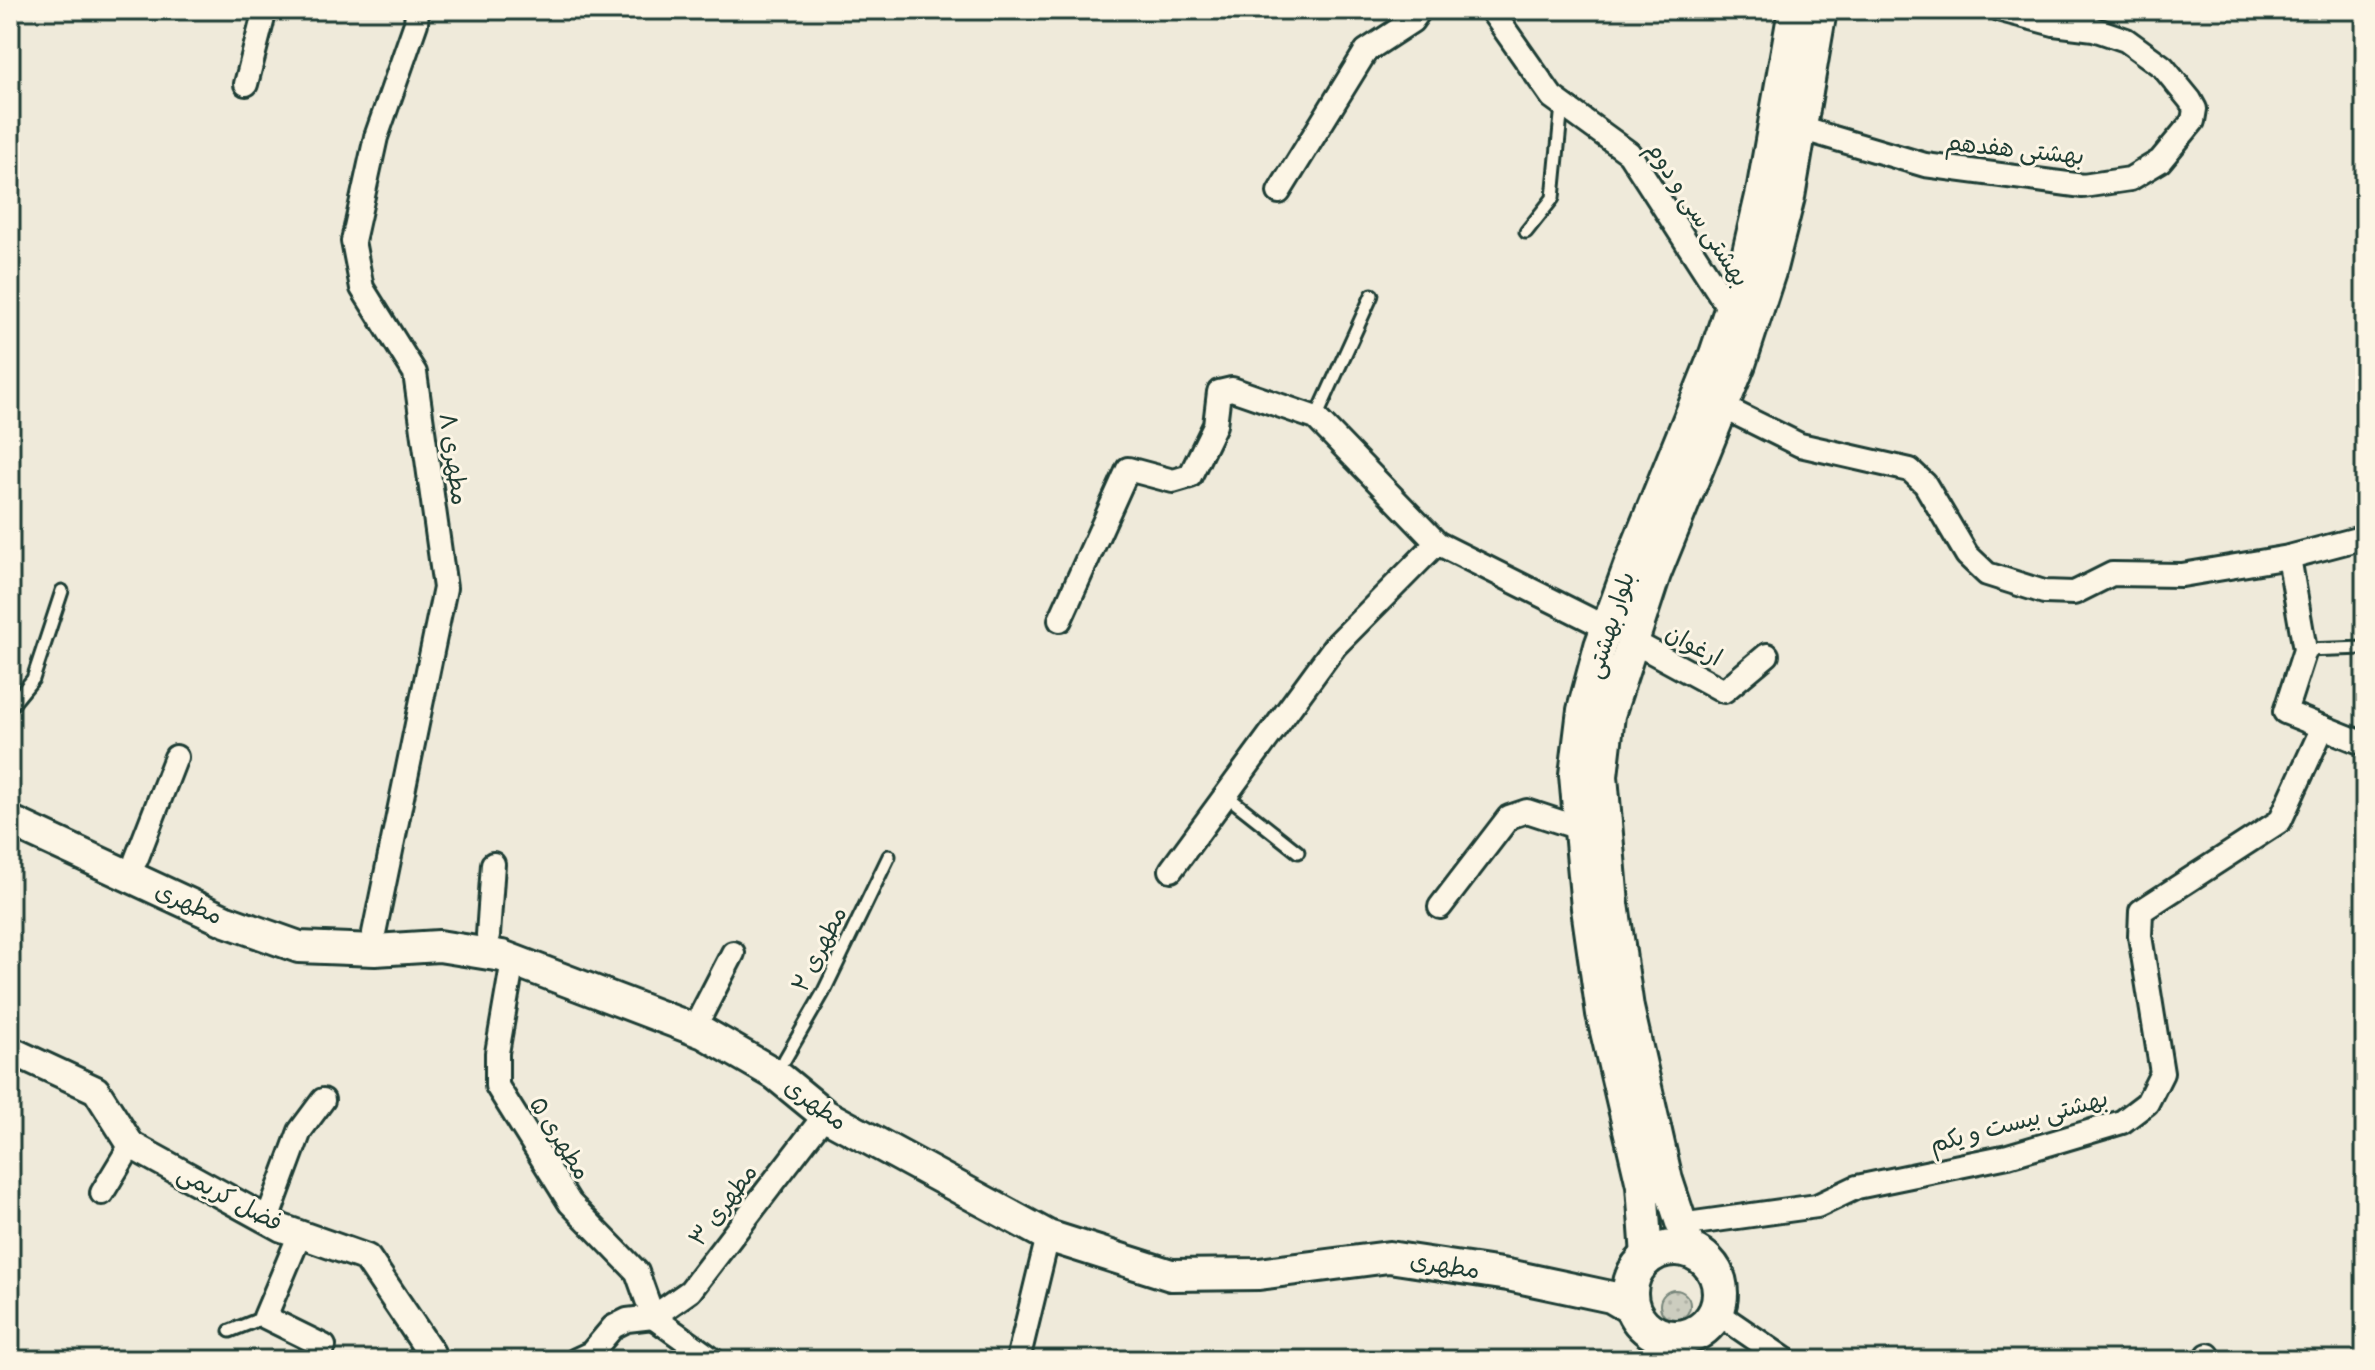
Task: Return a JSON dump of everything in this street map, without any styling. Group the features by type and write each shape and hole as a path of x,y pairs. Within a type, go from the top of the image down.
{"main road":[{"name":"بلوار بهشتی","path":"1685,1238 1628,1008 1606,840 1602,776 1620,635 1745,265 1762,192 1794,10"},
{"name":"بلوار بهشتی","path":"1638,1284 1642,1185 1602,1014 1579,828 1575,775 1583,710 1655,574 1723,407 1770,272 1789,197 1821,10"},
{"name":"مطهری","path":"10,802 233,904 303,929 374,933 439,928 507,938 702,1013 785,1059 835,1100 1054,1220 1174,1257 1258,1256 1390,1239 1511,1258 1638,1284"},
{"name":"مطهری","path":"10,821 226,921 299,947 375,950 439,946 502,956 704,1033 775,1074 825,1115 1048,1236 1171,1275 1259,1274 1389,1257 1508,1275 1611,1297 1638,1284"},
{"path":"1708,1360 1712,1318 1720,1297 1719,1282 1713,1268 1685,1238 1675,1247 1660,1250 1638,1284 1643,1324 1668,1348 1696,1332 1712,1318"}],"street":[{"path":"246,84 265,10"},
{"name":"مطهری ۸","path":"374,933 445,588 415,373 362,288 353,241 376,137 416,23 417,10"},
{"path":"1279,192 1366,51 1412,21 1420,10"},
{"name":"بهشتی سی و دوم","path":"1491,10 1552,97 1629,153 1730,310"},
{"name":"بهشتی هفدهم","path":"1800,128 1925,165 2083,186 2130,179 2160,161 2193,121 2195,109 2163,67 2126,40 2094,29 2054,24 2001,10"},
{"path":"1060,620 1128,469 1173,481 1190,476 1215,425 1219,392 1232,389 1316,418 1437,543 1620,635"},
{"path":"1723,407 1800,445 1910,470 1925,484 1967,555 1987,574 2044,592 2074,593 2112,574 2182,575 2289,557 2365,537"},
{"path":"1171,870 1335,646 1437,543"},
{"path":"2289,557 2305,650 2285,712 2365,744"},
{"name":"ارغوان","path":"1620,635 1724,691 1767,655"},
{"name":"بهشتی بیست و یکم","path":"1685,1238 1817,1206 1857,1187 2008,1156 2122,1122 2147,1103 2162,1073 2140,936 2141,911 2280,821 2323,727"},
{"path":"136,860 176,757"},
{"path":"1440,907 1509,817 1527,811 1579,828"},
{"path":"488,935 493,864"},
{"path":"702,1013 733,953"},
{"name":"مطهری ۵","path":"513,960 497,1053 497,1086 570,1203 637,1272 653,1317"},
{"name":"فضل کریمی","path":"10,1050 96,1090 131,1145 267,1220 367,1258 431,1353 432,1360"},
{"path":"267,1220 300,1131 323,1100"},
{"name":"مطهری ۳","path":"653,1317 690,1291 825,1115"},
{"path":"102,1193 131,1145"},
{"path":"300,1234 265,1317 324,1346 317,1360"},
{"path":"1018,1360 1048,1236"},
{"path":"576,1360 591,1353 613,1327 627,1320 653,1317 713,1360"},
{"path":"1712,1318 1786,1360"}],"lane":[{"path":"1526,232 1553,198 1562,105"},
{"path":"1316,418 1372,295"},
{"path":"10,707 33,679 62,591"},
{"path":"2305,650 2365,648"},
{"path":"1227,796 1298,852"},
{"name":"مطهری ۲","path":"785,1059 823,993 889,856"},
{"path":"230,1331 265,1317"}],"shaded area":[{"path":"1675,1290 1686,1294 1690,1305 1686,1316 1675,1320 1664,1316 1660,1305 1664,1294"}]}
